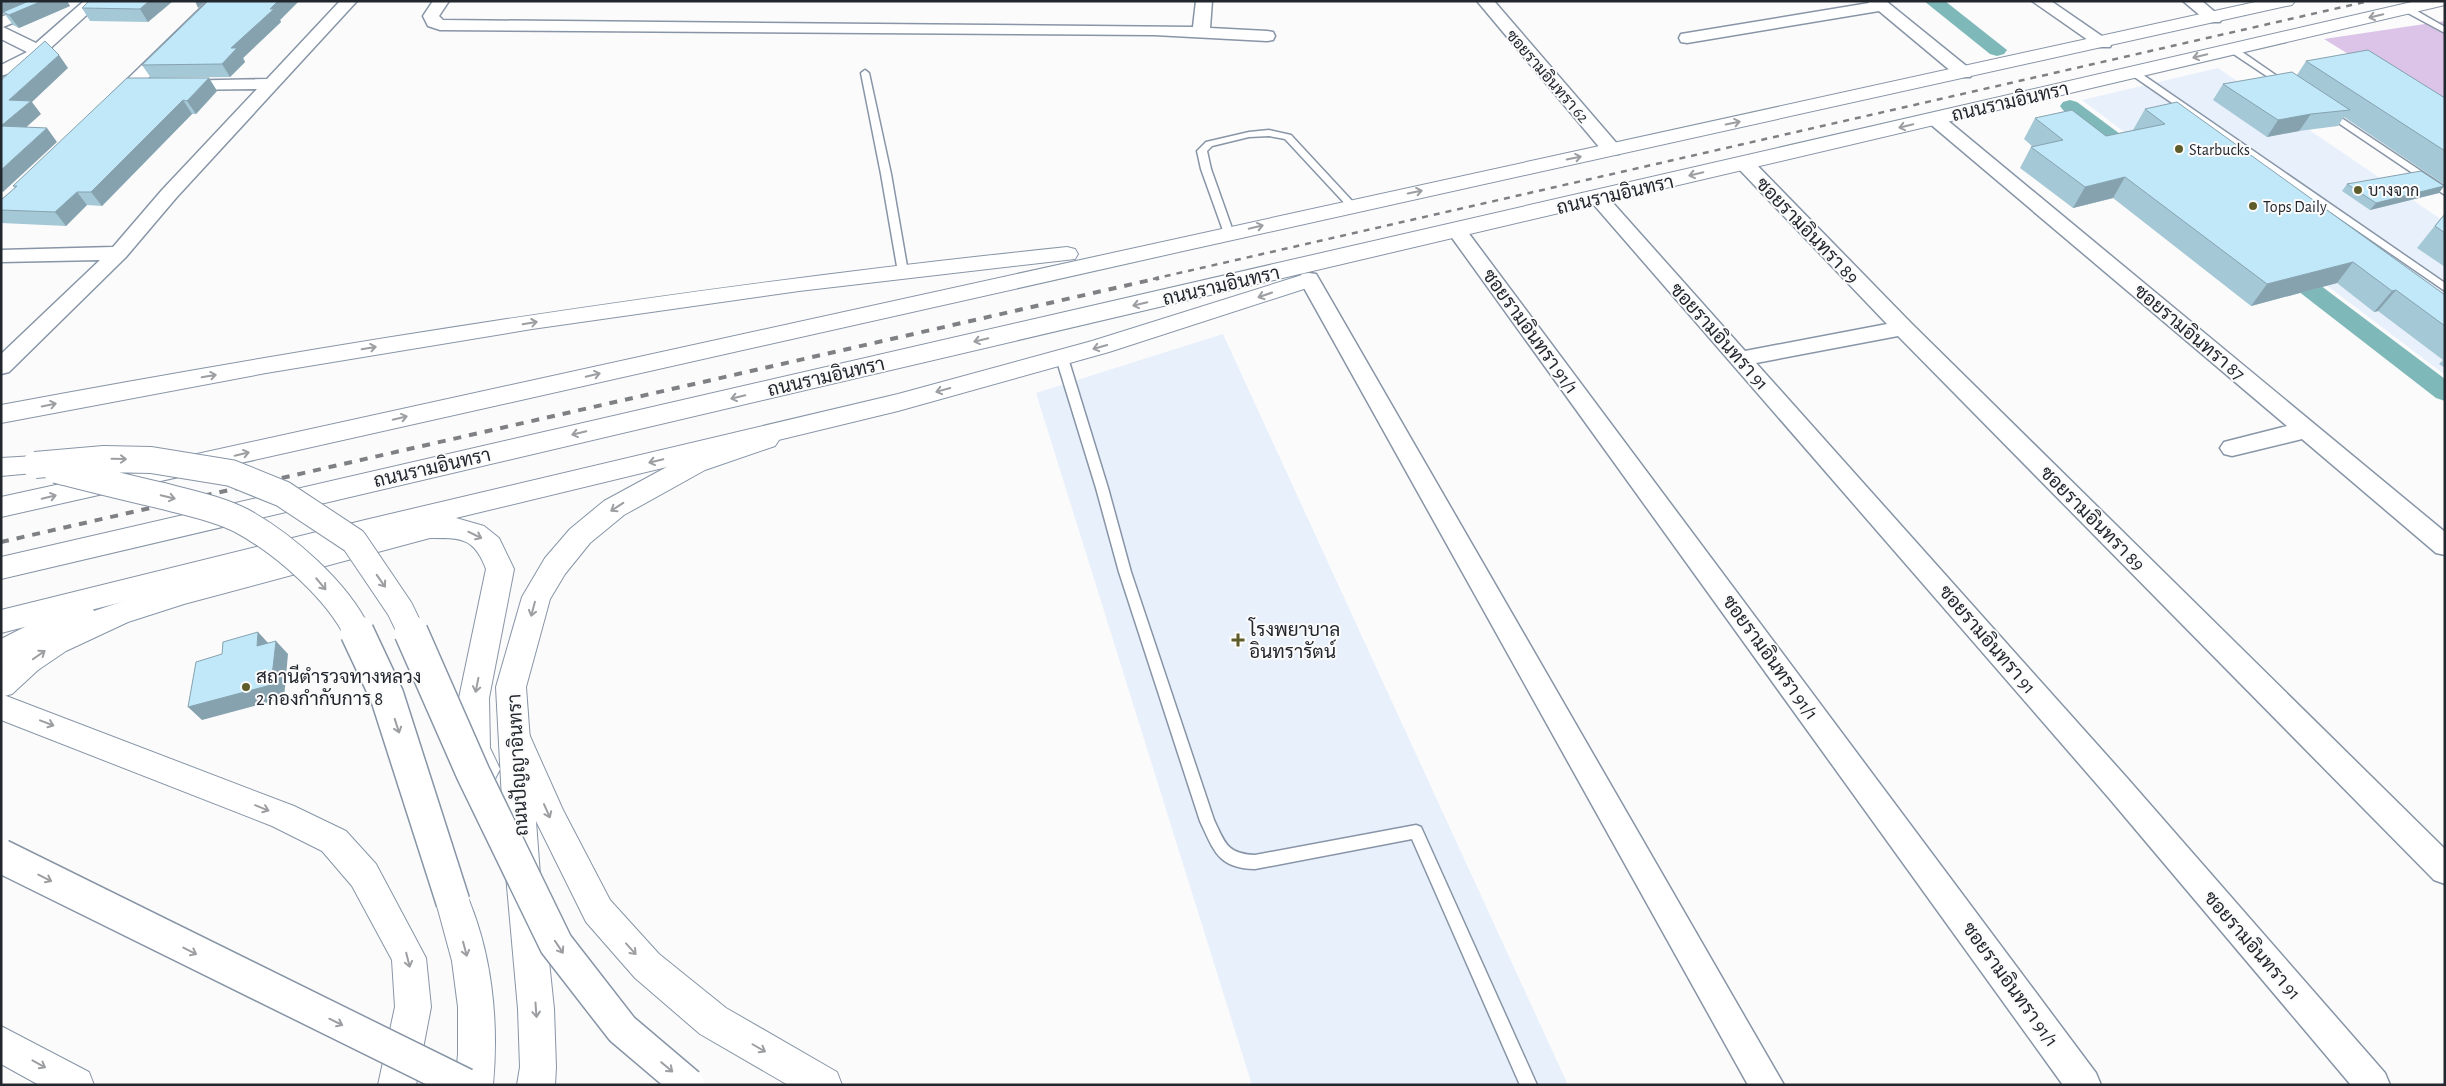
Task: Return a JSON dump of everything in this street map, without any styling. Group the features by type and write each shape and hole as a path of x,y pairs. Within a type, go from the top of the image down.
{"main road":[{"name":"ถนนรามอินทรา","path":"1,507 1352,206 2104,43 2286,1"},
{"name":"ถนนรามอินทรา","path":"1,568 2440,1"},
{"path":"1,414 425,339 625,308 903,272 1192,242"},
{"path":"1,622 434,513 806,426 1062,358 1221,310 1409,242"},
{"name":"ถนนปัญญาอินทรา","path":"536,1085 538,1067 536,1009 521,843 512,687 536,597 555,566 580,536 614,508 696,463 806,426"},
{"path":"1,467 104,459 151,460 230,473 283,494 354,540 400,609 430,670 473,773 556,944 622,1029 688,1085"},
{"path":"1,856 241,976 471,1080 474,1006 469,962 453,902 387,696 352,622 314,575 277,545 242,521 194,504 35,465"},
{"path":"1,685 20,668 81,629 138,605 430,528 459,527 481,536 493,548 500,569 474,698 474,748 521,843"},
{"path":"1,654 56,623 129,590"},
{"path":"1,707 283,816 334,841 364,875 409,958 413,1007 397,1085"},
{"path":"514,734 550,817 598,911 604,918 647,966 713,1021 824,1085"},
{"path":"1,1044 76,1085"}],"street":[{"path":"1,23 51,1"},
{"path":"5,78 94,1"},
{"path":"103,112 218,1"},
{"path":"1,367 119,253 170,194 348,1"},
{"path":"442,1 431,16 434,22 440,25 1200,31 1267,36"},
{"path":"1200,31 1204,1"},
{"name":"ซอยรามอินทรา 62","path":"1485,1 1612,150"},
{"path":"2040,1 2104,43"},
{"path":"2191,1 2214,18"},
{"path":"1687,38 1878,3 1964,73"},
{"path":"1,32 34,54"},
{"path":"131,85 271,84"},
{"name":"ซอยรามอินทรา 87","path":"1935,119 2445,546"},
{"name":"ซอยรามอินทรา 89","path":"1744,163 1903,328 2445,870"},
{"name":"ซอยรามอินทรา 91","path":"1598,198 2118,788 2373,1085"},
{"name":"ซอยรามอินทรา 91/1","path":"1456,231 2084,1085"},
{"path":"1,256 119,253"},
{"path":"1309,279 1529,662 1767,1085"},
{"path":"1740,359 1903,328"},
{"path":"2232,448 2306,430"}],"lane":[{"path":"2407,9 2445,31"},
{"path":"2232,49 2298,92"},
{"path":"2133,72 2445,288"},
{"path":"865,73 886,174 903,272"},
{"path":"2322,108 2445,192"},
{"path":"1229,234 1206,169 1202,151 1209,144 1272,132 1288,136 1352,206"},
{"path":"1062,358 1102,488 1125,572 1207,822 1224,853 1238,862 1255,862 1416,832 1529,1085"}],"shaded area":[{"path":"2445,21 2445,114 2324,39"},
{"path":"2218,68 2445,222 2445,375 2082,100"},
{"name":"โรงพยาบาล อินทรารัตน์","path":"1223,334 1568,1085 1252,1085 1036,393"}],"building":[{"path":"29,1 42,1 9,15 3,12"},
{"path":"89,1 149,1 140,9 82,8"},
{"path":"208,1 278,1 270,9 274,9 231,48 237,48 222,64 142,65"},
{"path":"45,41 59,55 9,100 31,101 1,126 1,80"},
{"path":"2368,50 2445,98 2445,151 2306,61"},
{"path":"2292,72 2350,110 2278,120 2223,84"},
{"path":"127,78 209,78 187,101 183,100 91,192 77,192 55,212 1,210 1,200 17,186 13,186"},
{"path":"2177,102 2445,295 2445,326 2396,290 2392,291 2353,262 2267,284 2125,177 2085,187 2031,147 2063,140 2035,118 2072,110 2106,136 2165,124 2145,109"},
{"path":"1,126 47,128 1,170"},
{"path":"2421,171 2444,186 2376,203 2347,184"},
{"path":"2445,214 2445,233 2435,226"},
{"path":"258,632 257,646 276,641 271,685 188,707 196,662 222,654 223,642"}],"waterway":[{"path":"1933,1 1997,50"},
{"path":"2070,106 2139,159"},
{"path":"2280,266 2445,392"}],"railway":[{"path":"1153,279 2369,1"},
{"path":"1,542 1159,278"}],"place":[{"name":"Starbucks","path":"2179,149"},
{"name":"บางจาก","path":"2358,190"},
{"name":"Tops Daily","path":"2253,206"},
{"name":"โรงพยาบาล อินทรารัตน์","path":"1238,640"},
{"name":"สถานีตำรวจทางหลวง 2 กองกำกับการ 8","path":"246,687"}]}
